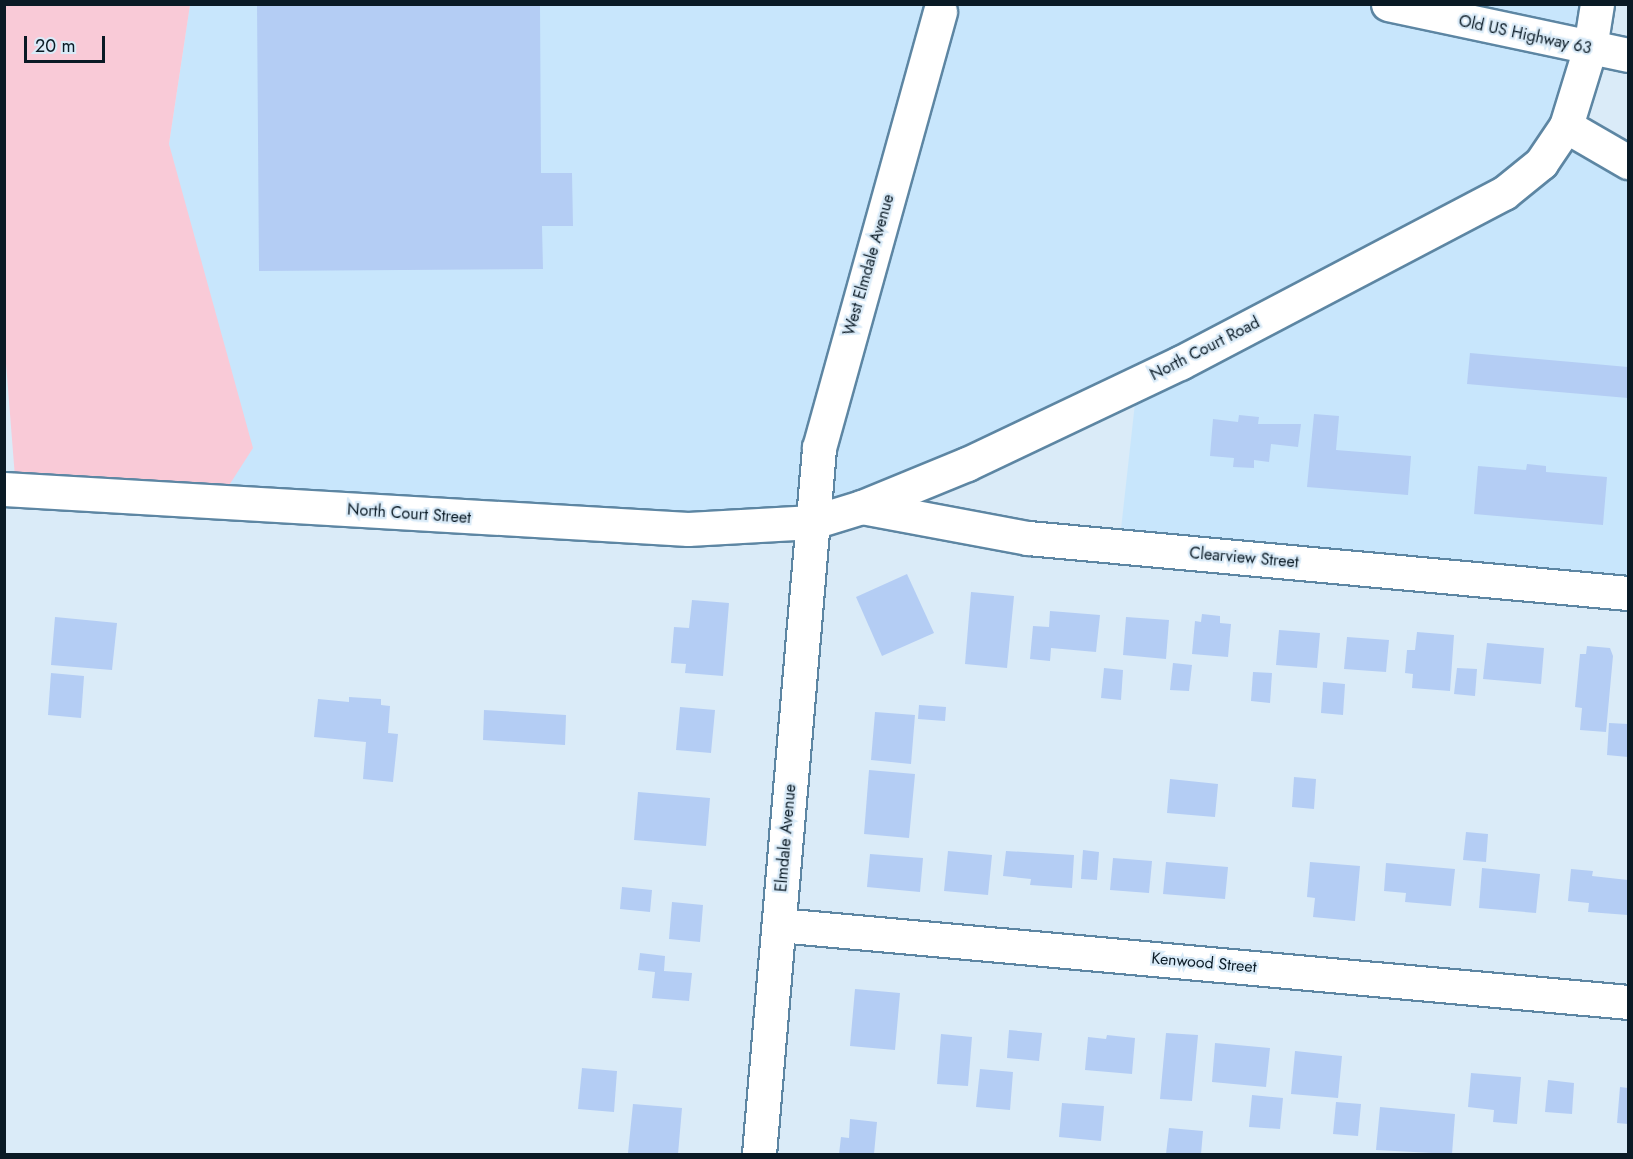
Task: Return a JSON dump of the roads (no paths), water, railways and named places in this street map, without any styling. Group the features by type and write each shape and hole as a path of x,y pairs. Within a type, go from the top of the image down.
{"main road":[{"name":"Old US Highway 63","path":"1388,4 1629,55"},
{"name":"North Court Road","path":"813,522 862,507 988,454 1180,363 1504,193 1541,163 1566,126 1590,48 1597,4"},
{"name":"West Elmdale Avenue","path":"813,522 819,448 940,10"},
{"path":"1566,126 1629,162"},
{"name":"North Court Street","path":"4,489 688,529 813,522"},
{"name":"Clearview Street","path":"862,507 1028,538 1629,593"},
{"name":"Elmdale Avenue","path":"759,1155 813,522"},
{"name":"Kenwood Street","path":"779,924 1629,1002"}]}
